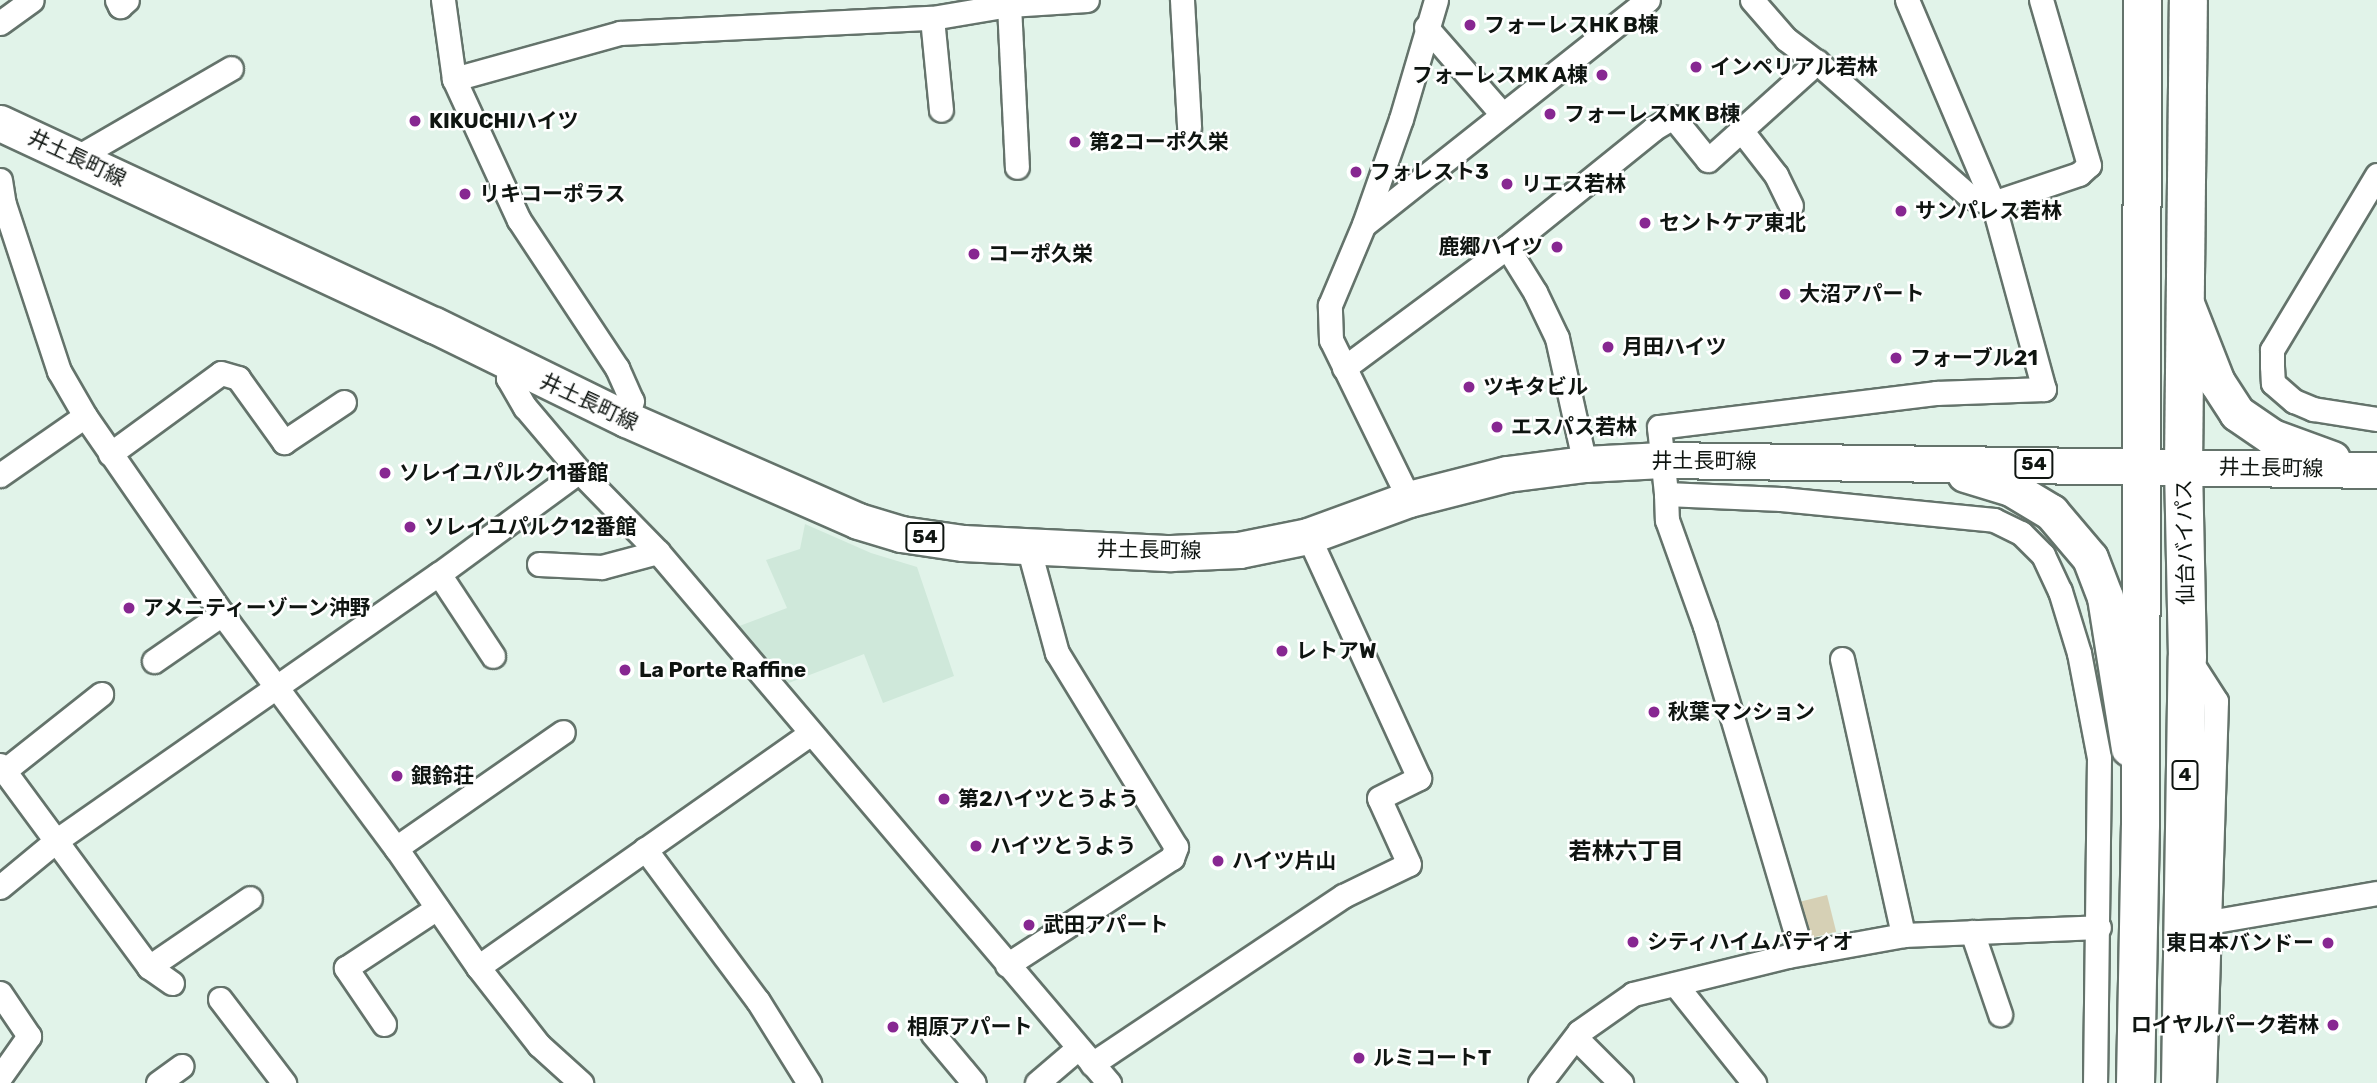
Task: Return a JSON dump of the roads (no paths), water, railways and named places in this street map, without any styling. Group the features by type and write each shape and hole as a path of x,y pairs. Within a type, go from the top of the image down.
{"highway":[{"name":"仙台バイパス","path":"2135,1083 2140,825 2142,0"},
{"name":"仙台バイパス","path":"2180,1083 2187,657 2183,467 2187,306 2188,0"}],"main road":[{"name":"井土長町線","path":"3,130 76,158 626,419 858,521 901,534 964,542 1171,553 1239,550 1308,536 1409,499 1507,474 1586,464 1664,477 1927,463 2375,470"},
{"path":"2187,306 2217,382 2237,413 2272,437 2309,453 2375,470"},
{"path":"1927,463 2011,488 2051,512 2090,558 2105,597 2140,825"}],"street":[{"path":"0,23 32,0"},
{"path":"117,0 120,6 127,0"},
{"path":"443,0 454,79 519,220 617,368 632,401 626,419"},
{"path":"454,79 620,33 932,18 1009,5 1087,0"},
{"path":"1182,0 1189,127"},
{"path":"1409,499 1331,340 1330,305 1364,224 1401,119 1436,0"},
{"path":"1364,224 1648,0"},
{"path":"1752,0 1786,39 1817,62 1970,197 1993,202 2079,174 2089,165 2041,0"},
{"path":"1802,953 1705,626 1667,520 1660,427 1936,393 2044,389 1993,202 1907,0"},
{"path":"1009,5 1017,167"},
{"path":"932,18 942,110"},
{"path":"1426,27 1502,114"},
{"path":"1343,368 1507,247 1653,129 1673,117 1708,160 1817,62"},
{"path":"76,158 231,68"},
{"path":"1741,130 1776,175 1791,206"},
{"path":"2377,175 2272,351 2273,383 2294,401 2313,409 2377,419"},
{"path":"0,180 2,205 59,371 85,416 274,687 396,848 478,967 539,1045 581,1083"},
{"path":"1507,247 1535,292 1557,338 1586,464"},
{"path":"512,366 508,379 525,407 579,471 658,552 1109,1083"},
{"path":"110,454 221,373 238,378 285,442 344,402"},
{"path":"0,475 85,416"},
{"path":"0,887 57,840 439,574 579,471"},
{"path":"1664,477 1781,499 1994,520 2021,533 2043,555 2060,591 2080,653 2099,758 2095,1083"},
{"path":"1037,1083 1343,896 1409,864 1378,798 1419,778 1308,536"},
{"path":"1007,965 1172,858 1176,847 1058,653 1028,545"},
{"path":"538,564 602,567 634,556 658,552"},
{"path":"439,574 493,656"},
{"path":"153,661 222,614"},
{"path":"2187,657 2216,701 2204,1083"},
{"path":"1842,659 1903,935"},
{"path":"101,694 2,768 149,967 172,984"},
{"path":"396,848 563,732"},
{"path":"478,967 811,733"},
{"path":"645,849 758,1001 809,1083"},
{"path":"2209,922 2377,893"},
{"path":"149,967 250,898"},
{"path":"384,1024 346,968 437,908"},
{"path":"1540,1083 1576,1038 1633,994 1802,953 1903,935 2099,927"},
{"path":"1972,933 2000,1014"},
{"path":"1675,984 1754,1083"},
{"path":"0,993 29,1036 0,1079 5,1083"},
{"path":"219,999 284,1083"},
{"path":"932,1033 974,1083"},
{"path":"1576,1038 1621,1083"},
{"path":"158,1083 181,1066"}],"place":[{"name":"フォーレスHK B棟","path":"1470,25"},
{"name":"インペリアル若林","path":"1696,67"},
{"name":"フォーレスMK A棟","path":"1602,75"},
{"name":"フォーレスMK B棟","path":"1550,114"},
{"name":"KIKUCHIハイツ","path":"415,121"},
{"name":"第2コーポ久栄","path":"1075,142"},
{"name":"フォレスト3","path":"1356,172"},
{"name":"リエス若林","path":"1507,184"},
{"name":"リキコーポラス","path":"465,194"},
{"name":"サンパレス若林","path":"1901,211"},
{"name":"セントケア東北","path":"1645,223"},
{"name":"鹿郷ハイツ","path":"1557,247"},
{"name":"コーポ久栄","path":"974,254"},
{"name":"大沼アパート","path":"1785,294"},
{"name":"月田ハイツ","path":"1608,347"},
{"name":"フォーブル21","path":"1896,358"},
{"name":"ツキタビル","path":"1469,387"},
{"name":"エスパス若林","path":"1497,427"},
{"name":"ソレイユパルク11番館","path":"385,473"},
{"name":"ソレイユパルク12番館","path":"410,527"},
{"name":"アメニティーゾーン沖野","path":"129,608"},
{"name":"レトアW","path":"1282,651"},
{"name":"La Porte Raffine","path":"625,670"},
{"name":"秋葉マンション","path":"1654,712"},
{"name":"銀鈴荘","path":"397,776"},
{"name":"第2ハイツとうよう","path":"944,799"},
{"name":"ハイツとうよう","path":"976,846"},
{"name":"ハイツ片山","path":"1218,861"},
{"name":"武田アパート","path":"1029,925"},
{"name":"シティハイムパティオ","path":"1633,942"},
{"name":"東日本バンドー","path":"2328,943"},
{"name":"ロイヤルパーク若林","path":"2333,1025"},
{"name":"相原アパート","path":"893,1027"},
{"name":"ルミコートT","path":"1359,1058"}],"district":[{"name":"若林六丁目","path":"1626,851"}]}
